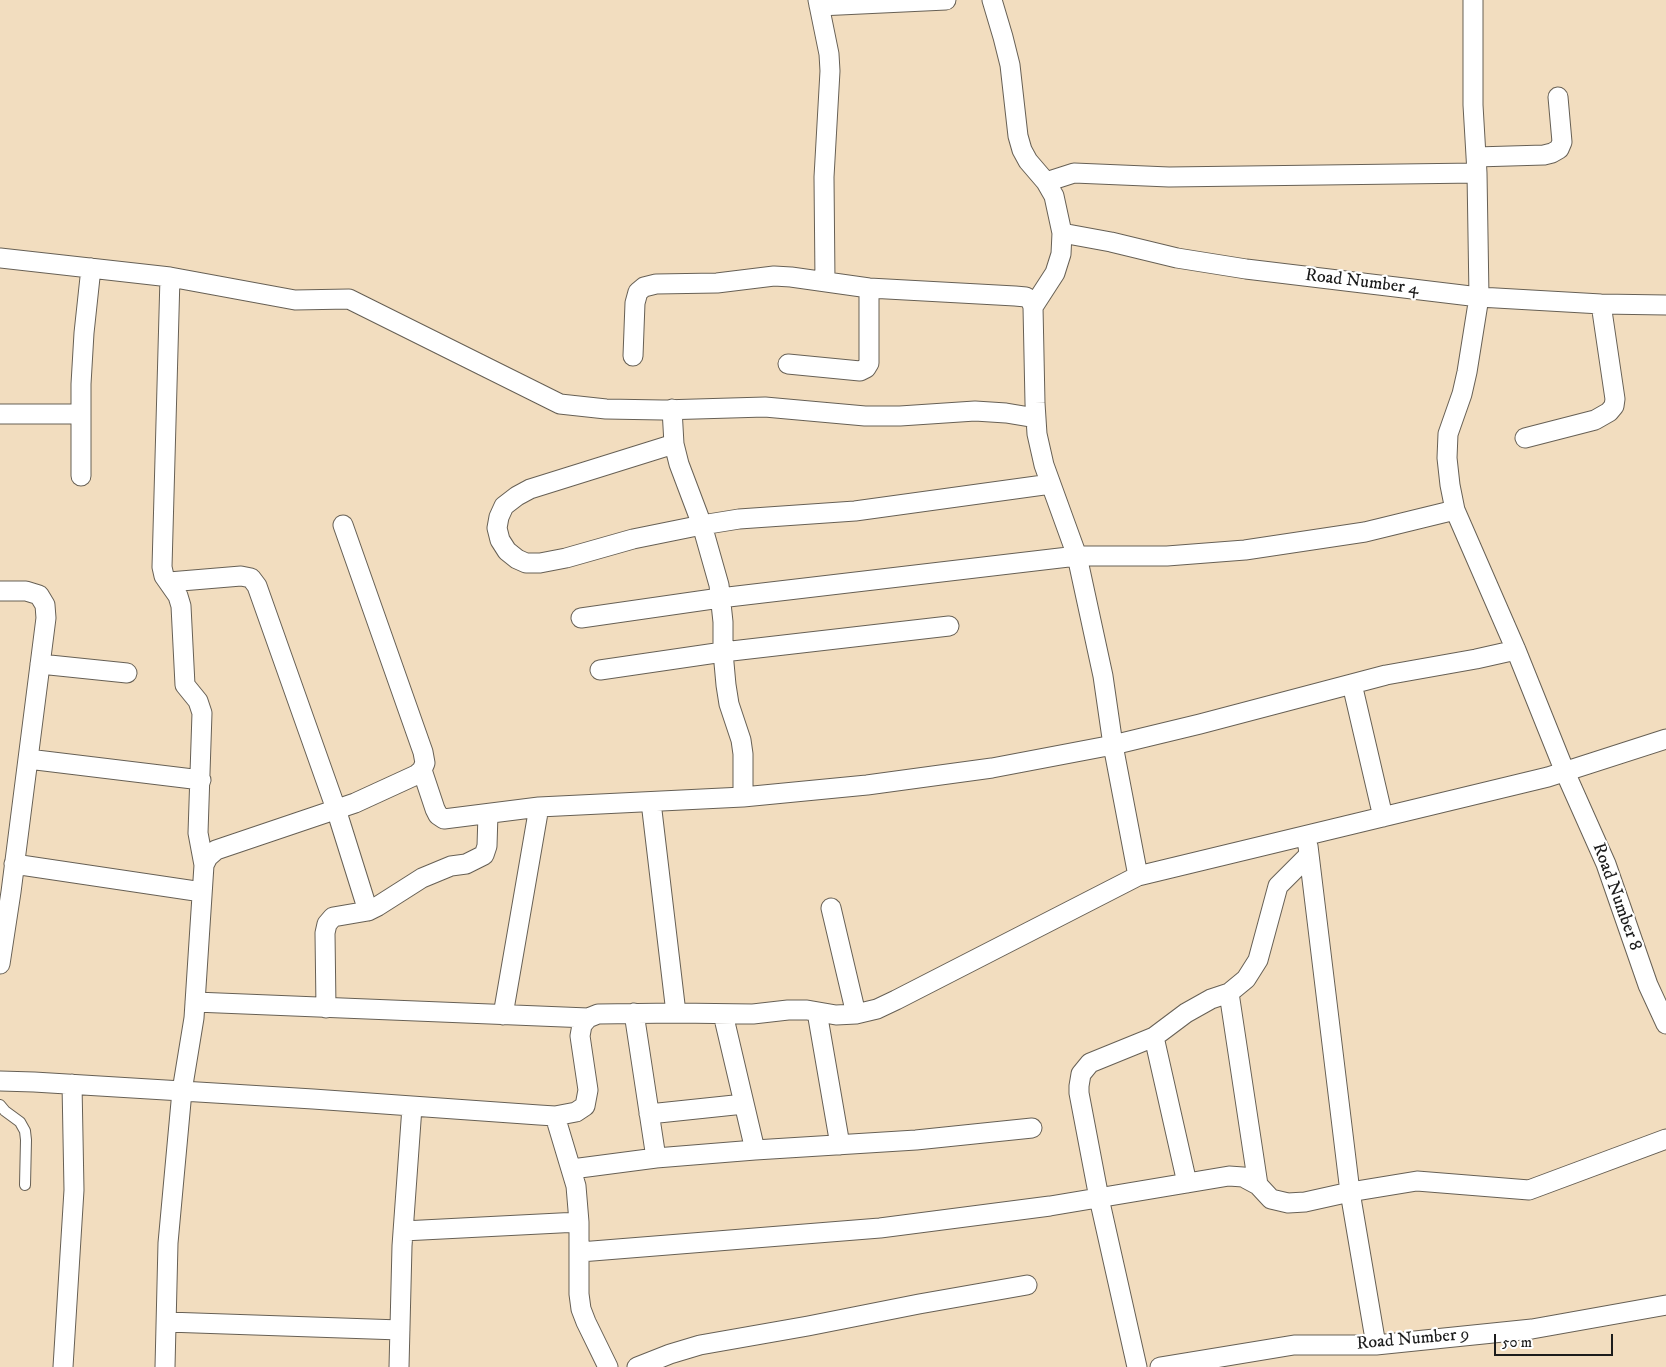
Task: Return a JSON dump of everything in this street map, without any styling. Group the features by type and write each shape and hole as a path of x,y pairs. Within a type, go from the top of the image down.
{"street":[{"path":"825,281 824,177 830,71 829,54 819,3 946,0"},
{"path":"992,0 1010,66 1018,136 1022,150 1054,196 1062,233 1060,254 1055,273 1033,307"},
{"name":"Road Number 8","path":"1473,0 1473,105 1479,296 1467,372 1462,394 1448,434 1447,458 1450,485 1455,510 1516,650 1565,772 1606,864 1648,985 1666,1024"},
{"path":"1046,182 1074,173 1169,177 1476,165 1544,155 1552,153 1559,148 1562,142 1558,97"},
{"name":"Road Number 4","path":"1062,233 1111,242 1178,258 1246,269 1479,296 1601,304 1666,305"},
{"path":"0,258 170,277 295,300 349,299 560,404 606,409 765,407 856,415 900,416 975,411 1006,413 1036,418"},
{"path":"81,476 83,341 92,268"},
{"path":"634,356 635,303 638,292 644,286 656,284 717,283 774,276 869,288 1026,297 1031,301 1033,307 1037,434 1044,465 1076,556 1103,676 1113,745 1138,876"},
{"path":"165,1367 168,1243 182,1091 191,1041 195,1002 204,865 198,833 202,713 198,701 185,685 181,606 178,596 164,576 162,567 170,277"},
{"path":"788,364 860,371 866,368 868,363 869,288"},
{"path":"1525,438 1595,420 1609,412 1614,406 1615,399 1601,304"},
{"path":"672,409 674,444 679,464 702,525 716,571 723,622 723,652 729,704 738,732 742,754 743,797"},
{"path":"0,414 81,414"},
{"path":"674,444 530,489 517,496 504,506 498,517 497,528 500,540 507,551 517,560 526,563 540,563 566,558 633,539 739,519 855,511 1051,484"},
{"path":"581,618 720,598 1076,556 1167,556 1245,550 1366,532 1455,510"},
{"path":"204,865 208,857 216,850 355,803 416,775 422,770 425,763 424,752 342,525"},
{"path":"169,582 241,576 251,578 257,586 336,809 368,911"},
{"path":"0,591 26,591 40,595 46,618 0,964"},
{"path":"600,670 723,652 950,626"},
{"path":"422,770 438,815 444,818 539,808 743,797 867,785 992,768 1113,745 1386,675 1516,650"},
{"path":"40,664 127,673"},
{"path":"1352,684 1383,817"},
{"path":"195,1002 588,1018 598,1014 761,1014 788,1010 836,1015 856,1014 877,1009 896,1000 1138,876 1548,778 1666,739"},
{"path":"28,759 201,780"},
{"path":"651,802 676,1013"},
{"path":"503,1014 539,808"},
{"path":"326,1008 325,933 327,924 333,917 368,911 422,878 451,866 466,864 484,855 487,846 488,814"},
{"path":"1306,835 1350,1192 1376,1345"},
{"path":"1137,1367 1099,1198 1079,1093 1081,1074 1090,1063 1139,1044 1211,999 1229,992 1246,980 1258,960 1278,886 1309,855"},
{"path":"14,864 202,892"},
{"path":"831,908 856,1014"},
{"path":"1229,992 1258,1184"},
{"path":"817,1012 840,1145"},
{"path":"634,1013 656,1158"},
{"path":"723,1014 755,1150"},
{"path":"0,1081 72,1084 556,1116 576,1112 585,1106 588,1090 580,1036 582,1025 588,1018"},
{"path":"1154,1036 1187,1183"},
{"path":"63,1367 74,1190 72,1084"},
{"path":"649,1114 744,1104"},
{"path":"399,1367 403,1231 412,1107"},
{"path":"556,1116 576,1186 579,1222 579,1294 581,1309 608,1367"},
{"path":"572,1169 656,1158 916,1140 1032,1128"},
{"path":"580,1252 880,1228 1050,1206 1229,1176 1244,1176 1258,1184 1271,1198 1288,1203 1305,1202 1350,1192 1417,1181 1529,1190 1666,1139"},
{"path":"403,1231 579,1222"},
{"path":"636,1367 700,1345 1027,1285"},
{"name":"Road Number 9","path":"1160,1367 1259,1359 1294,1345 1376,1345 1532,1329 1666,1305"},
{"path":"166,1322 400,1330"}],"lane":[{"path":"0,1105 20,1122 25,1131 25,1185"}]}
